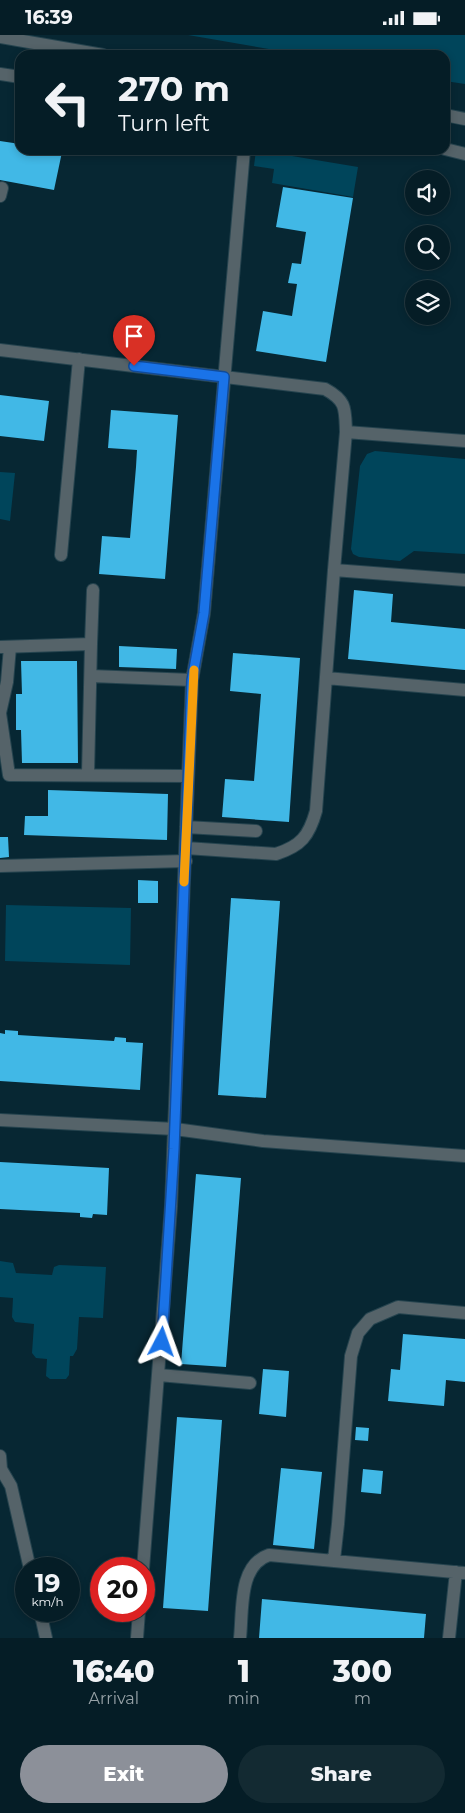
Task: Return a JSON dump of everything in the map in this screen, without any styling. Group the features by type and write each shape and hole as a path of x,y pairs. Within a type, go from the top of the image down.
{"street":[{"path":"0,37 74,50"},
{"path":"0,74 15,76"},
{"path":"450,116 465,119"},
{"path":"450,150 465,154"},
{"path":"144,1557 170,1223 192,680 204,613 244,155"},
{"path":"0,350 325,389 339,396 345,410 346,432 316,811 312,827 303,840 289,850 276,854 186,848"},
{"path":"61,555 79,359"},
{"path":"346,432 465,441"},
{"path":"334,570 465,580"},
{"path":"88,774 93,590"},
{"path":"91,644 5,647 7,682 0,713 9,775 188,776"},
{"path":"91,676 192,680"},
{"path":"326,678 465,690"},
{"path":"186,827 256,831"},
{"path":"0,867 186,861"},
{"path":"0,1120 175,1129 263,1141 465,1156"},
{"path":"334,1560 351,1355 358,1333 370,1319 398,1307 465,1313"},
{"path":"159,1375 250,1383"},
{"path":"0,1456 1,1469 11,1486 27,1557"},
{"path":"240,1638 245,1585 250,1570 259,1558 269,1555 461,1573 449,1638"},
{"path":"42,1622 46,1638"},
{"path":"137,1638 138,1622"}],"shaded area":[{"path":"188,35 465,35 465,84 450,82 450,50 275,50"},
{"path":"255,155 286,155 358,167 353,197 272,183 274,169 254,166"},
{"path":"375,451 465,459 465,554 414,551 400,561 359,557 353,554 351,549 360,466 367,454"},
{"path":"0,472 15,473 10,521 0,519"},
{"path":"6,905 131,908 130,965 5,961"},
{"path":"0,1261 13,1263 16,1273 52,1275 54,1267 59,1265 106,1267 103,1318 79,1317 77,1349 73,1356 70,1356 69,1375 66,1379 50,1379 46,1376 47,1359 36,1358 32,1353 34,1324 15,1322 12,1317 13,1298 0,1297"}],"building":[{"path":"0,141 15,143 15,155 61,155 54,190 0,180"},
{"path":"283,187 353,198 326,362 256,351 263,311 292,316 297,284 288,283 292,263 301,264 306,232 276,227"},
{"path":"0,395 49,401 44,441 0,436"},
{"path":"111,410 178,415 165,579 99,574 102,536 130,538 136,467 137,450 108,448"},
{"path":"354,590 393,594 391,622 465,629 465,670 348,659"},
{"path":"119,646 177,649 176,669 119,667"},
{"path":"233,653 300,658 289,822 222,817 225,779 254,781 261,694 230,691"},
{"path":"21,661 77,661 78,763 22,763 21,730 16,730 16,694 22,694"},
{"path":"48,790 168,794 167,840 24,835 25,816 48,816"},
{"path":"0,837 8,837 9,857 0,858"},
{"path":"138,880 158,881 158,903 138,903"},
{"path":"231,898 280,901 266,1098 218,1095"},
{"path":"5,1030 18,1031 18,1035 114,1041 115,1037 126,1038 126,1042 143,1043 140,1090 0,1081 0,1033 5,1034"},
{"path":"0,1162 109,1168 107,1215 93,1214 92,1218 80,1217 80,1213 0,1209"},
{"path":"196,1174 241,1178 226,1367 181,1364"},
{"path":"403,1334 465,1339 465,1382 446,1380 444,1406 388,1401 391,1369 400,1370"},
{"path":"263,1369 289,1371 286,1417 259,1414"},
{"path":"177,1417 222,1420 208,1611 163,1608"},
{"path":"356,1427 369,1428 368,1441 355,1440"},
{"path":"281,1468 322,1472 314,1549 273,1545"},
{"path":"363,1469 383,1471 381,1494 361,1492"},
{"path":"262,1599 426,1614 424,1638 259,1638"}],"slow traffic":[{"path":"184,882 192,680 194,670"}],"route":[{"path":"134,366 224,377 204,613 192,680 174,1149 162,1342"}]}
